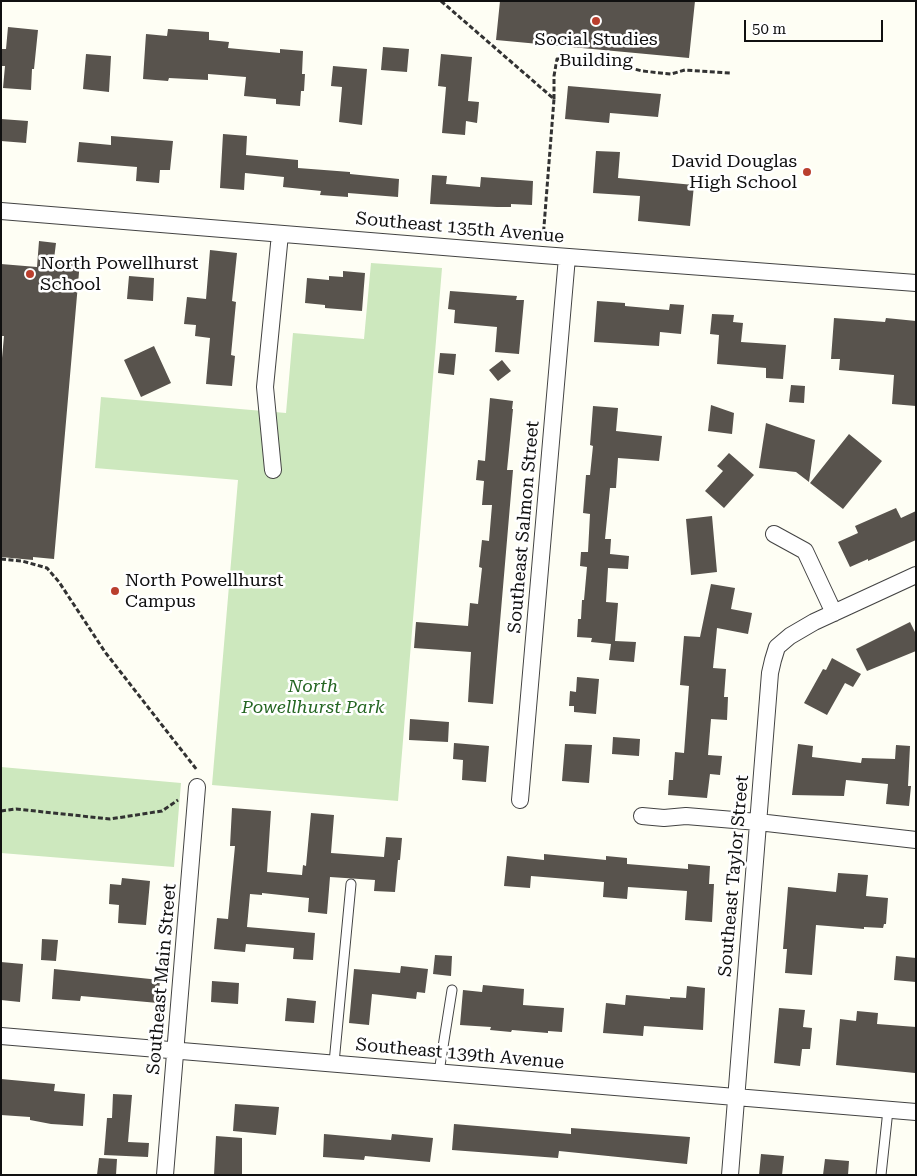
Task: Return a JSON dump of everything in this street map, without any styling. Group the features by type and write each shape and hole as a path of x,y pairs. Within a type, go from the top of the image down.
{"street":[{"name":"Southeast 135th Avenue","path":"1,211 916,283"},
{"path":"273,470 265,387 280,234"},
{"name":"Southeast Salmon Street","path":"520,800 567,257"},
{"path":"774,534 805,551 834,613"},
{"name":"Southeast Taylor Street","path":"730,1175 770,673 777,647 790,636 834,613 916,575"},
{"name":"Southeast Main Street","path":"165,1175 197,787"},
{"path":"642,816 673,818 686,816 758,822 914,840"},
{"name":"Southeast 139th Avenue","path":"1,1036 916,1112"}],"lane":[{"path":"334,1064 351,884"},
{"path":"439,1072 452,990"},
{"path":"881,1175 888,1110"}],"path":[{"path":"441,1 554,99"},
{"path":"542,255 554,99 554,76 557,59 615,64 642,71 671,74 685,70 730,73"},
{"path":"1,559 22,561 47,568 59,582 105,652 200,774 201,779 197,787 162,811 110,819 16,809 1,811"}],"green space":[{"name":"North Powellhurst Park","path":"371,263 442,268 398,801 212,785 238,480 95,468 101,397 286,413 293,333 364,339"},
{"path":"1,767 181,783 174,867 1,853"}],"building":[{"name":"Social Studies Building","path":"500,1 695,1 689,58 496,40"},
{"path":"8,27 38,30 31,90 3,88 5,66 1,66 1,49 6,49"},
{"path":"168,29 209,32 209,40 229,42 228,48 280,53 280,49 303,51 302,74 305,74 304,91 301,91 300,106 276,104 276,99 244,96 246,77 208,74 208,80 169,78 168,81 143,79 146,34 167,36"},
{"path":"383,47 409,49 407,72 381,70"},
{"path":"86,54 111,56 109,92 83,89"},
{"path":"441,54 472,57 468,101 479,102 477,123 466,121 465,135 442,133 446,87 438,86"},
{"path":"333,66 367,69 362,125 339,122 342,87 331,86"},
{"path":"568,86 661,94 658,117 610,113 609,123 565,119"},
{"path":"1,119 28,121 26,143 1,141"},
{"path":"223,134 247,136 246,155 298,160 298,168 350,172 350,174 399,179 398,197 348,193 348,197 320,195 321,191 283,187 284,177 245,173 244,190 220,188"},
{"path":"111,136 173,141 170,170 160,170 159,183 136,181 137,167 77,162 79,142 111,145"},
{"path":"596,151 620,152 618,178 694,185 690,226 638,221 640,196 593,193"},
{"path":"432,175 447,176 446,184 480,187 481,177 533,181 532,205 511,204 511,207 497,207 430,204"},
{"path":"39,241 56,243 54,259 80,261 54,559 33,557 33,560 1,557 1,369 4,336 1,336 1,264 37,267"},
{"path":"210,250 237,253 232,301 236,302 231,355 235,356 232,386 206,384 210,338 195,336 196,325 184,324 187,297 206,299"},
{"path":"343,271 365,273 362,311 325,308 325,305 305,303 307,278 329,280 329,276 343,277"},
{"path":"129,276 154,278 153,301 127,299"},
{"path":"450,291 517,296 516,300 524,300 519,354 495,352 497,327 454,323 455,310 448,309"},
{"path":"597,301 669,310 670,304 684,305 681,334 660,332 659,346 594,342"},
{"path":"712,314 734,315 733,322 743,323 741,342 786,345 783,379 766,378 766,368 717,364 719,335 710,334"},
{"path":"834,318 885,322 886,318 916,321 916,406 892,404 894,375 839,370 840,359 831,359"},
{"path":"154,346 171,383 141,397 124,360"},
{"path":"440,353 456,354 454,375 438,373"},
{"path":"502,360 511,371 498,381 489,370"},
{"path":"791,385 805,386 804,403 789,402"},
{"path":"490,398 513,401 507,470 513,470 493,704 468,702 471,652 414,648 416,622 468,626 470,603 478,604 482,568 479,567 482,540 489,541 492,505 482,505 484,481 476,480 478,460 485,461"},
{"path":"711,405 734,413 732,434 708,431"},
{"path":"593,406 618,408 616,431 662,436 659,461 618,458 616,488 610,488 605,539 611,539 610,554 629,556 628,569 608,568 606,602 618,603 615,641 636,642 634,662 609,660 611,644 591,642 592,638 577,637 578,619 581,619 582,600 584,600 587,567 580,566 581,552 588,552 590,514 583,513 586,475 590,475 593,446 590,445"},
{"path":"766,423 815,440 809,482 796,472 759,468"},
{"path":"849,434 882,461 843,509 810,483"},
{"path":"729,453 754,475 724,508 705,491 723,471 717,466"},
{"path":"896,508 901,518 916,511 916,540 850,567 838,542 858,533 855,526"},
{"path":"712,516 717,572 691,575 686,519"},
{"path":"711,584 735,588 731,609 752,613 748,634 717,628 713,668 726,669 724,697 728,697 727,720 711,719 708,755 722,756 720,775 710,774 707,798 668,795 669,780 673,780 675,752 684,753 689,686 680,685 684,636 700,637"},
{"path":"910,622 916,634 916,651 867,671 856,649"},
{"path":"832,658 861,674 853,687 845,683 827,715 804,703 823,669 826,670"},
{"path":"577,677 599,679 596,714 574,712 574,706 569,706 570,691 576,692"},
{"path":"410,719 449,722 448,742 409,740"},
{"path":"613,737 640,739 639,756 612,754"},
{"path":"454,743 489,746 486,782 462,780 463,760 453,759"},
{"path":"565,744 592,745 589,783 562,781"},
{"path":"798,744 813,746 812,757 861,763 862,758 895,759 896,745 910,746 908,786 911,786 909,806 886,804 888,784 846,780 844,796 792,795"},
{"path":"232,808 271,811 267,872 302,875 303,865 306,866 311,813 334,815 331,853 384,857 386,837 402,838 395,892 374,891 375,880 330,877 327,914 308,912 309,898 262,893 262,895 250,894 247,927 315,933 313,960 293,959 294,948 246,944 245,952 214,949 217,918 228,919 235,846 230,846"},
{"path":"544,854 606,860 606,856 627,858 627,864 688,869 688,864 710,866 709,884 714,884 712,922 685,920 687,891 628,887 627,899 603,897 604,882 531,876 530,888 504,886 507,856 544,860"},
{"path":"838,873 868,875 866,896 888,898 886,924 884,924 883,928 864,927 864,929 816,925 812,975 785,973 787,949 783,949 788,887 836,892"},
{"path":"122,878 150,881 146,925 118,923 119,905 109,904 110,884 121,885"},
{"path":"42,939 58,940 56,961 41,960"},
{"path":"435,955 452,956 451,976 433,974"},
{"path":"896,956 916,958 916,982 894,980"},
{"path":"1,962 23,964 20,1002 1,1000"},
{"path":"401,966 428,969 425,993 417,992 416,999 372,994 369,1025 349,1023 354,969 400,973"},
{"path":"54,969 160,980 158,1003 81,996 80,1001 52,999"},
{"path":"212,981 239,983 238,1004 211,1002"},
{"path":"483,985 524,989 523,1005 564,1008 562,1032 548,1031 548,1033 512,1030 511,1032 490,1030 491,1027 460,1025 463,990 482,992"},
{"path":"687,986 705,988 703,1030 644,1026 643,1036 603,1033 606,1003 625,1005 626,995 670,999 670,997 686,998"},
{"path":"287,998 316,1001 314,1023 285,1021"},
{"path":"779,1008 805,1010 803,1027 812,1028 810,1049 802,1049 800,1066 774,1063"},
{"path":"857,1011 878,1013 877,1024 916,1027 915,1073 836,1065 840,1019 856,1021"},
{"path":"1,1079 55,1084 54,1091 85,1094 83,1126 51,1124 30,1120 30,1117 1,1115"},
{"path":"113,1094 132,1095 128,1142 149,1143 148,1157 104,1155 107,1118 112,1118"},
{"path":"235,1104 279,1107 276,1135 233,1131"},
{"path":"454,1124 571,1134 571,1128 690,1137 687,1164 559,1151 558,1158 452,1150"},
{"path":"324,1134 391,1140 392,1134 433,1138 430,1162 365,1156 364,1160 323,1157"},
{"path":"216,1136 242,1138 242,1175 214,1175"},
{"path":"761,1154 784,1156 782,1175 759,1175"},
{"path":"99,1158 117,1159 116,1175 97,1175"},
{"path":"825,1159 849,1161 848,1175 823,1175"}],"place":[{"name":"Social Studies Building","path":"596,21"},
{"name":"David Douglas High School","path":"807,172"},
{"name":"North Powellhurst School","path":"30,274"},
{"name":"North Powellhurst Campus","path":"115,591"}]}
